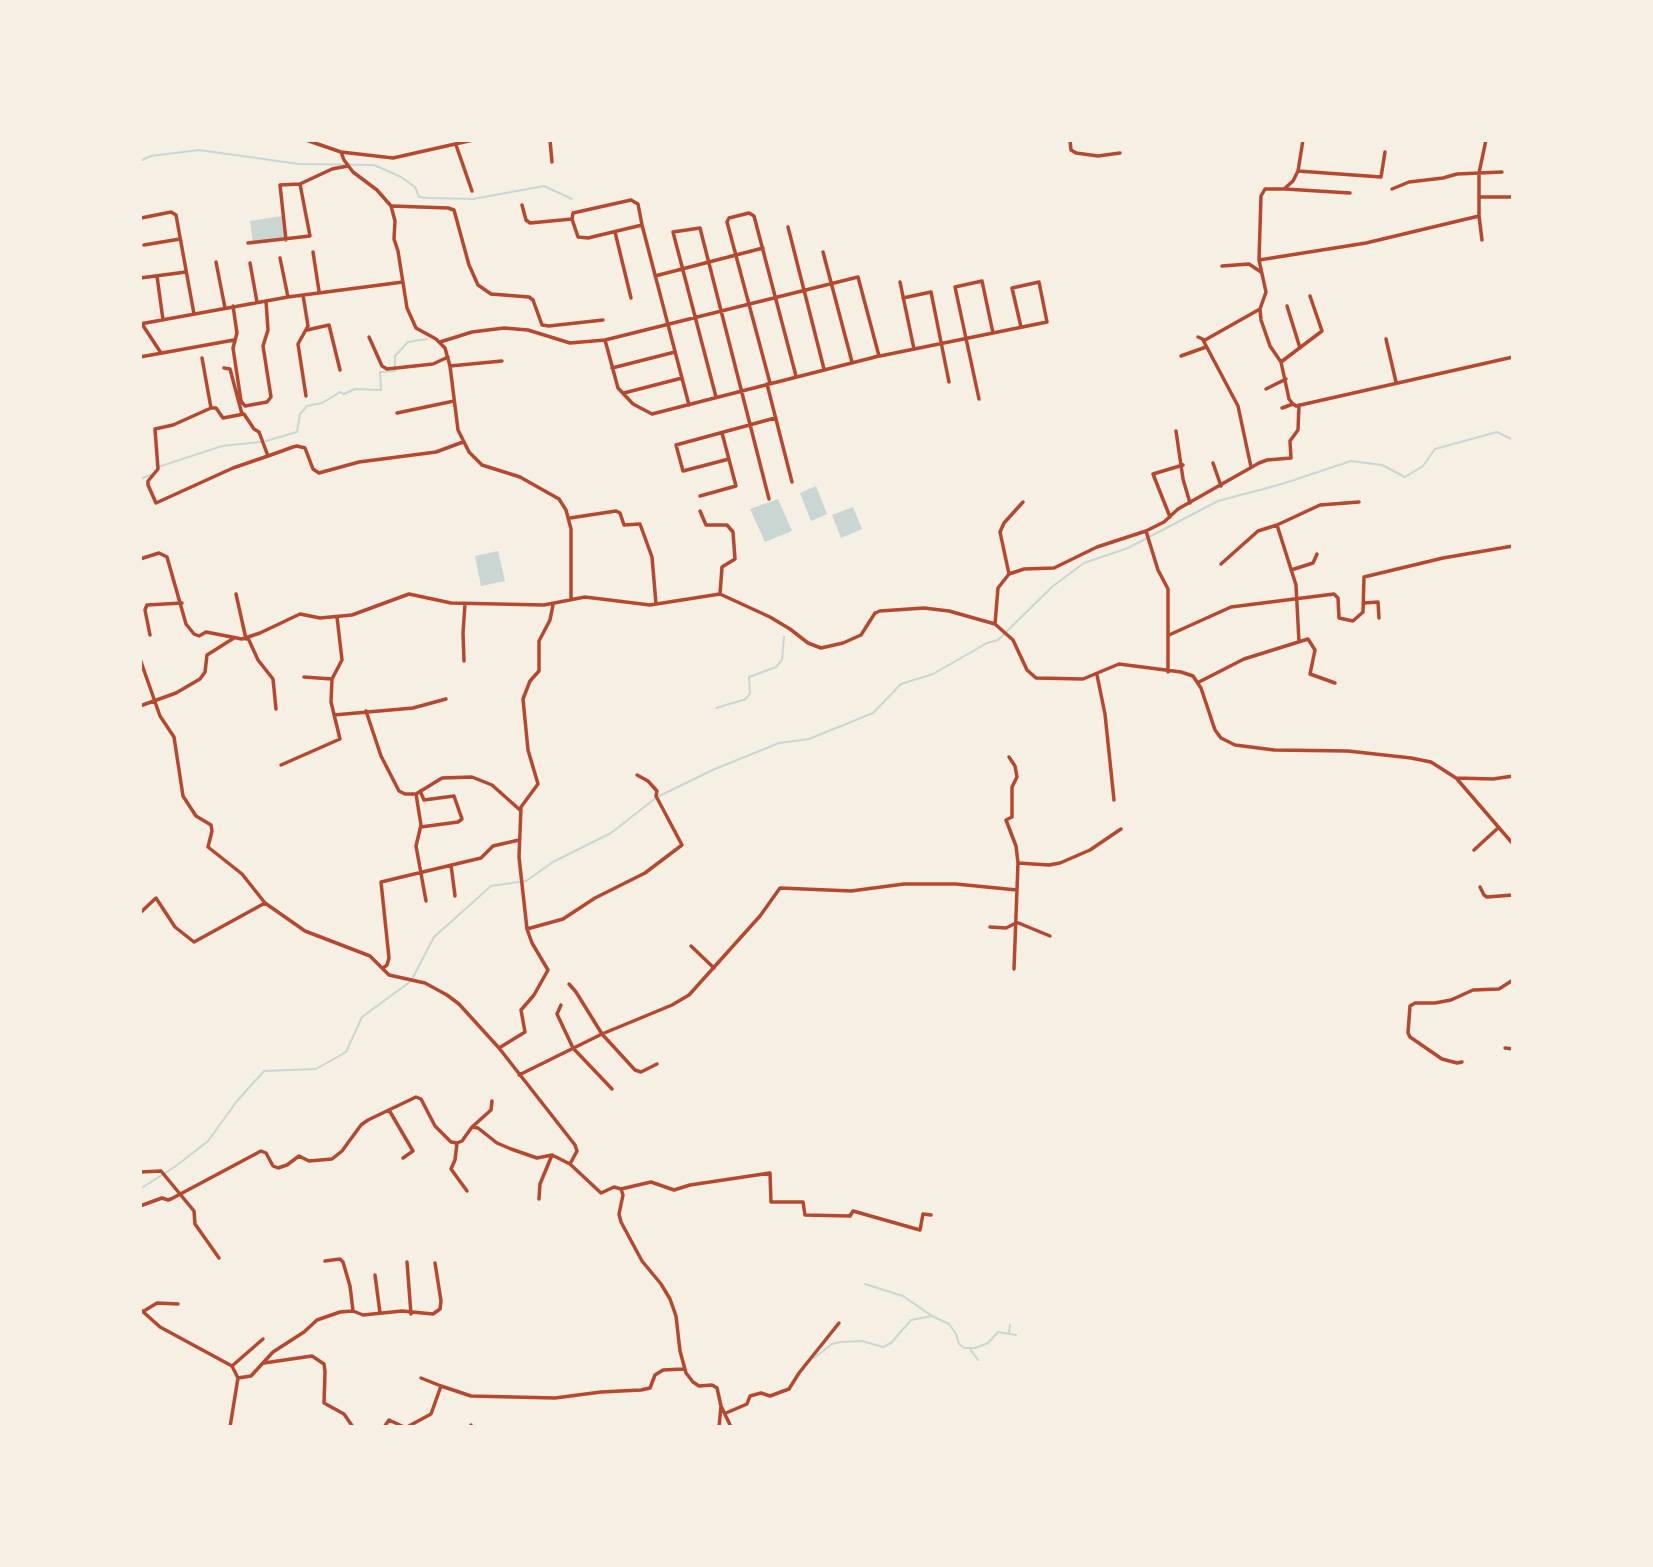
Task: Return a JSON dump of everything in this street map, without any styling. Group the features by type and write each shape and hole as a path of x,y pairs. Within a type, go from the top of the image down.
{"street":[{"path":"306,140 341,152 393,158 473,140"},
{"path":"550,140 552,162"},
{"path":"1070,140 1070,148 1076,153 1098,156 1120,153"},
{"path":"1284,189 1293,181 1298,171 1303,140"},
{"path":"1482,240 1479,173 1486,140"},
{"path":"456,145 472,191"},
{"path":"341,152 346,164 377,190 391,206 395,220 394,239 407,308 413,323 440,342 448,357 463,442 482,465 520,477 559,499 570,518 571,600"},
{"path":"1298,171 1381,177 1385,152"},
{"path":"286,240 279,187 300,184 346,164"},
{"path":"1392,189 1409,182 1457,174 1502,172"},
{"path":"248,243 308,238 311,235 300,184"},
{"path":"1293,404 1289,399 1280,362 1264,333 1260,309 1266,292 1259,260 1262,193 1268,188 1350,193"},
{"path":"1479,197 1513,197"},
{"path":"642,225 581,239 578,237 572,215 575,212 634,200 638,204 689,404"},
{"path":"522,205 526,220 530,223 572,219"},
{"path":"391,206 454,210 469,265 478,285 491,294 529,297 533,300 542,325 604,320"},
{"path":"141,218 174,213 194,314"},
{"path":"792,482 750,303 727,221 749,213 754,216 796,376"},
{"path":"1259,260 1366,243 1479,216"},
{"path":"788,227 824,369"},
{"path":"716,397 673,232 700,228 769,499"},
{"path":"615,232 632,298"},
{"path":"145,245 180,239"},
{"path":"655,276 763,248"},
{"path":"313,252 319,292"},
{"path":"823,252 852,362"},
{"path":"280,258 288,297"},
{"path":"216,262 225,308"},
{"path":"250,263 257,302"},
{"path":"1222,265 1249,264 1261,272"},
{"path":"140,278 186,272"},
{"path":"157,276 163,320"},
{"path":"440,342 488,329 504,328 528,330 570,344 605,340 859,276 879,356"},
{"path":"979,399 955,287 982,281 993,333"},
{"path":"161,353 141,324 319,292 403,282"},
{"path":"900,282 914,349"},
{"path":"605,340 615,382 633,404 652,414 852,362 941,344 966,338 993,333 1021,327 1047,321 1038,282 1012,288 1021,327"},
{"path":"903,298 930,292 949,382"},
{"path":"303,295 307,330 298,344 306,396"},
{"path":"1280,362 1322,331 1310,296"},
{"path":"233,306 237,333 233,348 242,405 245,406 269,401 271,397 262,342 268,330 266,301"},
{"path":"1287,306 1300,348"},
{"path":"1251,467 1240,413 1200,339 1260,309"},
{"path":"307,330 329,325 340,370"},
{"path":"369,337 382,366 387,369 433,365 448,357"},
{"path":"1386,339 1396,382"},
{"path":"140,357 234,340"},
{"path":"1181,356 1206,347"},
{"path":"612,368 675,352"},
{"path":"1282,408 1513,357"},
{"path":"202,358 211,408"},
{"path":"450,366 502,361"},
{"path":"224,368 230,369 242,414 259,432 268,456"},
{"path":"624,393 682,378"},
{"path":"1266,389 1286,379"},
{"path":"397,413 454,401"},
{"path":"997,625 998,588 1009,574 1024,569 1054,568 1097,547 1147,534 1190,503 1251,467 1267,460 1292,457 1290,441 1298,430 1299,405"},
{"path":"242,414 223,418 216,408 211,408 173,425 155,429 159,467 147,482 156,503 222,472 293,447 303,446 313,469 319,473 346,464 436,452 463,442"},
{"path":"729,459 683,471 676,445 775,418"},
{"path":"1176,431 1190,503"},
{"path":"700,496 736,486 722,433"},
{"path":"1213,463 1221,486"},
{"path":"1170,517 1153,474 1183,465"},
{"path":"1009,574 1000,527 1023,502"},
{"path":"1221,564 1255,533 1320,505 1359,502"},
{"path":"570,518 616,510 620,513 624,525 640,524 652,557 656,604"},
{"path":"700,511 706,525 727,525 733,532 736,558 722,567 720,594"},
{"path":"1278,525 1296,585 1299,642"},
{"path":"1147,534 1158,570 1168,589 1168,672"},
{"path":"1169,635 1231,607 1261,601 1297,600 1336,594 1339,618 1353,621 1363,612 1364,577 1443,558 1513,546"},
{"path":"140,559 159,553 167,557 186,624 199,636 206,632 247,638 300,614 316,618 337,617 365,611 407,594 432,601 466,604 553,605 593,596 626,603 656,604 720,594 770,617 808,643 821,648 854,639 864,632 875,613 888,609 924,608 949,611 997,625 1015,642 1027,670 1037,678 1077,680 1097,675 1119,664 1184,673 1193,677 1199,682 1215,730 1221,738 1235,744 1259,749 1348,751 1431,762 1456,778 1513,844"},
{"path":"1292,570 1313,563 1317,554"},
{"path":"236,594 247,638 258,660 273,679 276,709"},
{"path":"1364,603 1378,602 1379,618"},
{"path":"150,635 145,610 147,605 182,603"},
{"path":"464,661 466,604"},
{"path":"499,1048 525,1032 521,1010 547,973 547,966 535,949 527,929 521,888 519,841 522,803 538,785 528,750 523,699 530,681 539,671 539,641 550,620 553,605"},
{"path":"281,765 339,740 331,702 332,678 342,660 337,617"},
{"path":"140,716 140,705 176,693 200,679 205,672 207,654 234,638"},
{"path":"1199,682 1244,659 1308,639 1315,650 1310,674 1335,683"},
{"path":"140,659 160,716 175,740 183,796 196,816 211,825 212,831 207,846 242,874 265,903 305,930 370,956 389,975 425,983 459,1004 499,1048 575,1145 577,1151 570,1164"},
{"path":"1097,675 1105,714 1114,800"},
{"path":"304,677 332,678"},
{"path":"334,715 413,708 446,699"},
{"path":"366,711 381,756 400,791 405,794 418,792 442,778 472,777 492,785 520,810"},
{"path":"1009,757 1015,766 1017,777 1012,787 1012,817 1006,820 1016,846 1018,863 1014,969"},
{"path":"527,929 563,919 595,898 645,873 682,845 656,796 657,791 638,775"},
{"path":"1456,778 1493,779 1513,776"},
{"path":"418,792 421,827 416,842 426,901"},
{"path":"418,792 424,800 454,796 462,819 458,822 421,827"},
{"path":"1474,850 1498,828"},
{"path":"1018,863 1060,863 1090,850 1121,829"},
{"path":"383,968 389,958 381,882 481,858 494,846 519,841"},
{"path":"451,865 455,896"},
{"path":"519,1075 602,1034 681,1001 696,989 760,916 777,890 783,887 851,891 904,884 956,884 1017,890"},
{"path":"1480,887 1483,895 1487,897 1513,895"},
{"path":"140,913 156,898 175,927 194,942 265,903"},
{"path":"990,927 1003,928 1016,922 1051,936"},
{"path":"691,946 714,968"},
{"path":"1462,1062 1442,1059 1410,1037 1410,1006 1415,1003 1451,1000 1473,990 1499,989 1513,980"},
{"path":"569,984 602,1034 635,1070 641,1072 657,1064"},
{"path":"561,1004 557,1014 573,1048 612,1089"},
{"path":"1505,1048 1513,1049"},
{"path":"140,1206 162,1198 168,1200 261,1151 266,1153 273,1166 278,1168 299,1156 309,1161 332,1159 342,1151 361,1125 416,1097 421,1099 435,1126 451,1142 457,1143 491,1111 492,1101"},
{"path":"389,1110 412,1149 412,1153 403,1158"},
{"path":"472,1127 511,1149 540,1158 552,1155 570,1164 605,1193 617,1186 621,1189 651,1182 674,1190 690,1185 771,1173 771,1202 803,1202 805,1215 849,1216 853,1211 920,1230 923,1214 931,1215"},
{"path":"457,1143 451,1169 467,1191"},
{"path":"539,1199 540,1184 552,1155"},
{"path":"140,1172 161,1171 194,1211 195,1224 219,1258"},
{"path":"621,1189 621,1222 642,1261 670,1300 676,1316 684,1369 692,1382 699,1386 716,1387 721,1406 719,1427"},
{"path":"325,1261 340,1259 343,1262 353,1311"},
{"path":"407,1262 411,1314"},
{"path":"238,1378 251,1376 273,1352 317,1320 340,1312 353,1311 363,1315 402,1311 411,1314 433,1314 440,1309 441,1301 435,1263"},
{"path":"375,1275 380,1313"},
{"path":"178,1304 157,1303 141,1310 160,1327 232,1366 238,1378 230,1427"},
{"path":"726,1413 747,1404 750,1396 761,1393 770,1396 789,1389 839,1323"},
{"path":"232,1366 263,1339"},
{"path":"264,1363 312,1356 324,1364 324,1403 344,1414 353,1427"},
{"path":"421,1378 471,1396 555,1398 650,1388 655,1375 663,1370 684,1369"},
{"path":"384,1427 389,1420 406,1427 431,1414 441,1386"},
{"path":"721,1406 731,1427"}],"shaded area":[{"path":"282,216 285,238 253,242 250,221"},
{"path":"816,486 827,514 811,521 800,493"},
{"path":"778,499 792,531 765,542 750,509"},
{"path":"853,507 862,529 841,538 832,515"},
{"path":"498,551 505,581 481,586 475,556"}],"waterway":[{"path":"140,161 151,156 199,150 299,164 374,165 401,177 415,187 419,197 473,199 544,186 572,199"},
{"path":"266,441 297,432 300,414 307,406 322,403 340,392 344,394 355,389 381,390 380,372 395,371 395,356 408,342 427,339"},
{"path":"140,1189 208,1141 237,1101 264,1071 316,1069 346,1052 362,1017 411,981 434,937 491,886 526,881 553,862 611,833 657,797 715,769 779,743 809,739 873,713 901,684 933,674 987,643 998,640 1053,586 1084,563 1128,548 1218,501 1282,484 1351,461 1382,465 1405,477 1423,466 1435,449 1497,432 1513,440"},
{"path":"158,467 222,446 260,442"},
{"path":"140,479 153,474"},
{"path":"716,708 746,699 750,693 749,677 776,667 782,660 784,637"},
{"path":"865,1284 903,1296 949,1324 959,1344 964,1348 975,1348 988,1343 998,1332 1016,1335"},
{"path":"814,1358 832,1344 840,1342 862,1341 883,1347 891,1343 911,1320 932,1316"},
{"path":"1009,1333 1010,1325"},
{"path":"970,1349 978,1360"}]}
